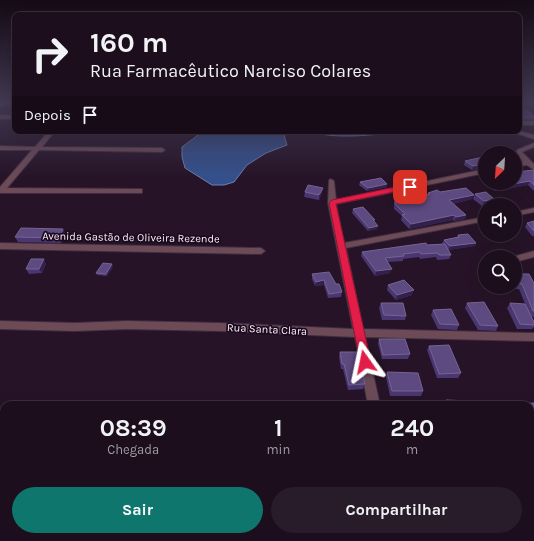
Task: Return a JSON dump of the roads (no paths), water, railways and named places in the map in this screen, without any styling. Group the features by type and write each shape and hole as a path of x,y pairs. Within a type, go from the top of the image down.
{"street":[{"path":"1,190 49,134"},
{"path":"522,134 534,137"},
{"path":"534,145 519,151 519,154 534,168"},
{"path":"0,148 162,150"},
{"path":"522,164 528,163"},
{"path":"332,203 478,172"},
{"path":"331,181 332,203 373,401"},
{"path":"1,190 139,191"},
{"path":"522,213 534,210"},
{"path":"342,246 478,220"},
{"name":"Avenida Gastão de Oliveira Rezende","path":"0,246 261,251"},
{"path":"522,257 534,254"},
{"name":"Rua Santa Clara","path":"0,325 76,327 127,325 220,327 359,333 534,337"}],"water":[{"path":"200,134 283,134 287,145 266,153 247,165 234,182 224,185 212,185 185,168 182,157 182,147"},
{"path":"321,134 380,134 355,136"}]}
